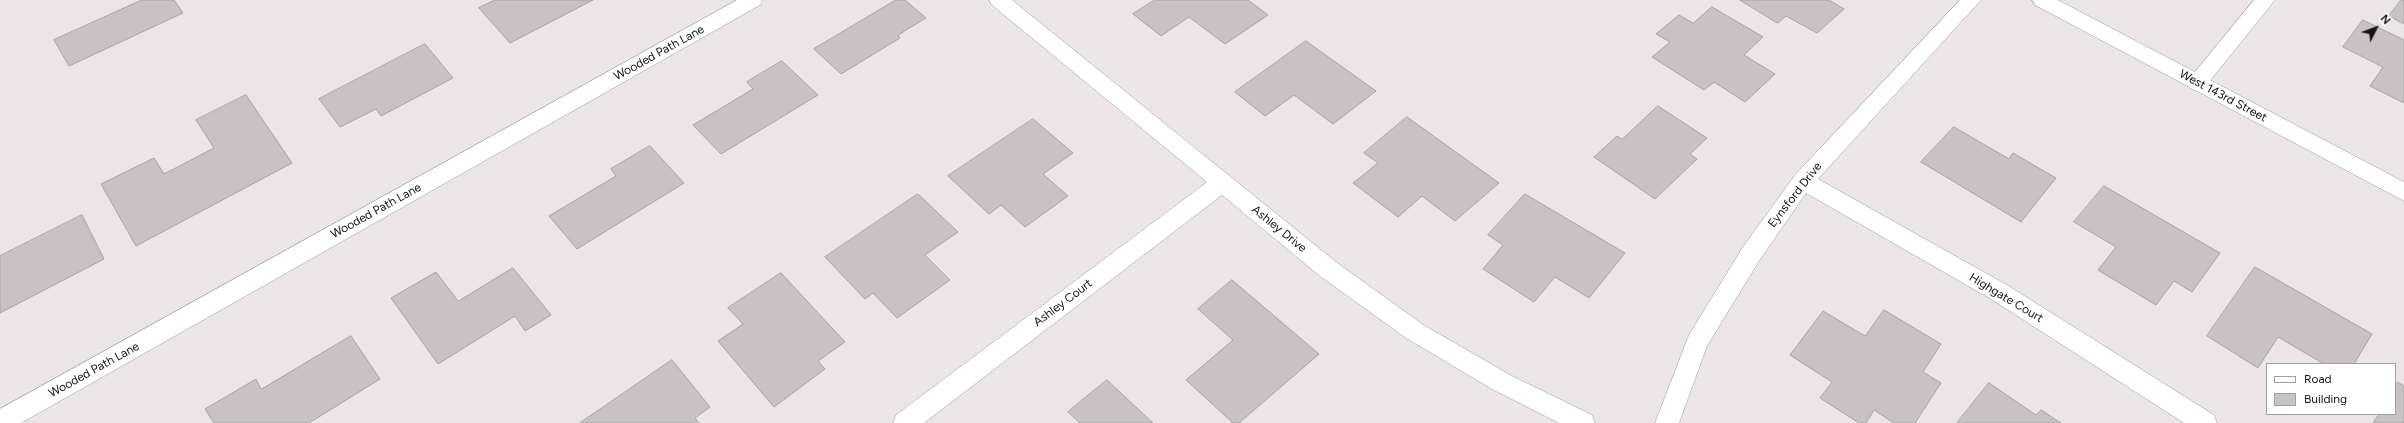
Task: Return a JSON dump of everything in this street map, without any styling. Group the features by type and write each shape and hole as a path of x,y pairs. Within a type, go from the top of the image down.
{"street":[{"name":"Wooded Path Lane","path":"0,422 753,0"},
{"name":"Ashley Drive","path":"999,0 1328,269 1414,331 1501,382 1583,423"},
{"name":"Eynsford Drive","path":"1667,423 1697,342 1751,254 1803,181 1971,0"},
{"name":"West 143rd Street","path":"2042,0 2404,192"},
{"path":"2198,82 2265,0"},
{"name":"Highgate Court","path":"1803,181 1999,292 2205,423"},
{"name":"Ashley Court","path":"905,423 1222,183"}],"building":[{"path":"142,0 174,0 183,13 69,66 54,40"},
{"path":"495,0 593,0 510,43 479,8"},
{"path":"896,0 905,0 926,18 898,35 900,38 841,74 814,49"},
{"path":"1155,0 1248,0 1268,15 1225,44 1189,17 1161,36 1133,14"},
{"path":"1740,0 1829,0 1844,9 1817,33 1786,16 1778,23"},
{"path":"2401,0 2404,0 2404,24 2389,16"},
{"path":"1712,7 1763,37 1744,55 1775,74 1745,102 1714,82 1704,90 1652,57 1670,42 1656,34 1679,15 1693,23"},
{"path":"2363,20 2404,40 2404,103 2370,86 2383,67 2343,47"},
{"path":"1306,41 1376,91 1333,124 1294,95 1265,116 1235,92"},
{"path":"425,44 453,78 381,116 376,109 340,127 319,99"},
{"path":"782,61 818,95 721,154 693,125 753,89 747,82"},
{"path":"246,95 292,163 136,246 101,184 154,158 164,174 214,148 196,120"},
{"path":"1658,106 1707,138 1690,154 1697,159 1655,199 1594,157 1617,136 1622,139"},
{"path":"1407,117 1499,183 1455,221 1422,196 1398,217 1353,183 1378,163 1364,153"},
{"path":"1033,119 1073,153 1043,174 1068,196 1025,227 1001,205 989,214 948,176"},
{"path":"1954,127 2009,159 2013,153 2056,178 2021,222 1921,162"},
{"path":"650,146 684,183 577,249 549,216 616,176 611,169"},
{"path":"2104,186 2220,253 2192,292 2174,281 2156,305 2098,270 2116,247 2074,222"},
{"path":"918,194 958,232 925,255 950,280 897,318 873,293 865,299 825,257"},
{"path":"1525,194 1625,253 1589,298 1555,277 1534,302 1483,269 1503,245 1488,235"},
{"path":"82,215 104,259 0,313 0,256"},
{"path":"2255,267 2372,334 2355,363 2322,363 2278,337 2258,368 2207,336"},
{"path":"513,268 551,315 525,331 515,316 438,364 391,298 436,272 458,301"},
{"path":"781,273 845,342 818,361 825,369 774,407 718,341 743,324 728,308"},
{"path":"1232,280 1319,354 1239,423 1233,423 1186,380 1233,340 1198,309"},
{"path":"1884,310 1941,344 1923,372 1941,383 1915,423 1894,423 1874,410 1866,423 1859,423 1820,398 1832,382 1790,355 1823,311 1865,336"},
{"path":"351,336 380,379 309,423 214,423 205,409 256,379 261,389"},
{"path":"672,360 710,407 695,418 699,423 580,423"},
{"path":"1107,380 1153,423 1080,423 1068,412"},
{"path":"2398,382 2404,386 2404,423 2373,423 2378,415 2396,415 2396,385"},
{"path":"1989,383 2036,415 2041,410 2061,423 1957,423"}]}
